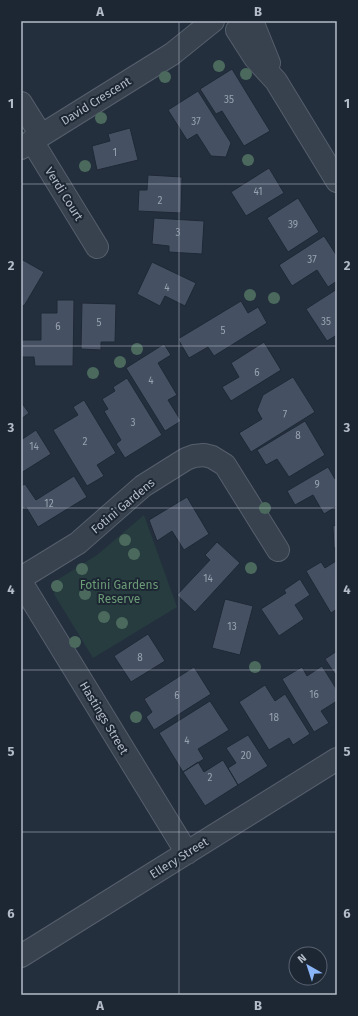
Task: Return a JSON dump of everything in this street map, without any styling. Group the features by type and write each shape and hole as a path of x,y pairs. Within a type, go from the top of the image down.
{"street":[{"name":"David Crescent","path":"31,141 172,54 236,25"},
{"path":"236,25 276,81 337,182"},
{"name":"Verdi Court","path":"21,103 31,141 97,247"},
{"name":"Fotini Gardens","path":"21,578 78,543 143,486 194,456 212,457 225,464 278,550"},
{"name":"Hastings Street","path":"21,582 187,853"},
{"name":"Ellery Street","path":"21,956 337,759"}],"green space":[{"name":"Fotini Gardens Reserve","path":"144,515 177,607 93,658 54,594 57,580 97,555"}],"building":[{"path":"232,69 270,131 244,146 222,111 216,114 200,89"},
{"path":"198,91 231,143 226,157 211,156 197,134 187,140 168,110"},
{"path":"130,128 138,160 97,170 92,146 110,141 108,134"},
{"path":"269,168 284,193 246,216 231,192"},
{"path":"148,175 182,177 181,213 138,211 139,190 147,190"},
{"path":"298,198 319,232 288,252 267,218"},
{"path":"154,218 204,221 202,254 169,252 169,246 152,244"},
{"path":"324,236 337,256 337,281 328,287 317,270 292,286 279,265"},
{"path":"21,259 44,272 24,306 21,304"},
{"path":"152,262 196,283 185,306 165,296 160,306 137,294"},
{"path":"337,289 337,335 327,341 306,309"},
{"path":"57,300 74,300 73,366 35,366 34,357 21,357 21,340 41,340 41,313 57,313"},
{"path":"241,301 248,313 258,307 267,323 214,356 208,347 189,358 178,339"},
{"path":"82,303 116,304 115,342 101,342 101,350 81,349"},
{"path":"264,342 281,370 231,401 222,387 239,377 231,363"},
{"path":"164,344 171,355 158,363 177,395 168,400 181,421 165,431 126,368"},
{"path":"293,377 315,412 251,452 239,433 262,419 257,410 263,395"},
{"path":"127,378 162,435 125,458 116,444 121,440 104,411 108,409 102,399 115,391 113,387"},
{"path":"84,400 116,453 97,465 104,476 87,486 53,430 78,415 73,407"},
{"path":"21,402 29,413 21,419"},
{"path":"305,421 325,455 289,477 277,459 266,465 257,450"},
{"path":"36,430 51,454 21,473 21,440"},
{"path":"328,467 335,479 337,478 337,506 324,514 313,495 295,505 287,491"},
{"path":"74,476 87,497 38,527 26,507 21,510 21,486 25,484 36,500"},
{"path":"187,497 209,534 184,550 172,531 157,541 149,520"},
{"path":"337,525 337,548 334,548 333,526"},
{"path":"217,542 240,563 195,612 177,595 210,560 205,555"},
{"path":"336,561 337,609 331,613 306,571 321,562 325,568"},
{"path":"300,579 310,595 295,605 304,619 279,636 261,609 286,593 284,590"},
{"path":"225,599 253,606 240,655 212,648"},
{"path":"148,634 165,661 131,682 114,656"},
{"path":"337,651 337,677 325,659"},
{"path":"322,666 337,690 337,701 321,711 329,723 314,732 282,679 302,667 307,676"},
{"path":"194,667 211,694 154,730 146,717 152,712 144,699"},
{"path":"265,685 275,701 285,694 310,734 293,745 289,738 269,750 239,702"},
{"path":"210,701 229,730 198,749 204,759 183,772 159,733"},
{"path":"248,735 268,766 238,785 228,768 236,763 226,748"},
{"path":"223,760 238,785 205,806 183,772 198,762 204,772"}]}
